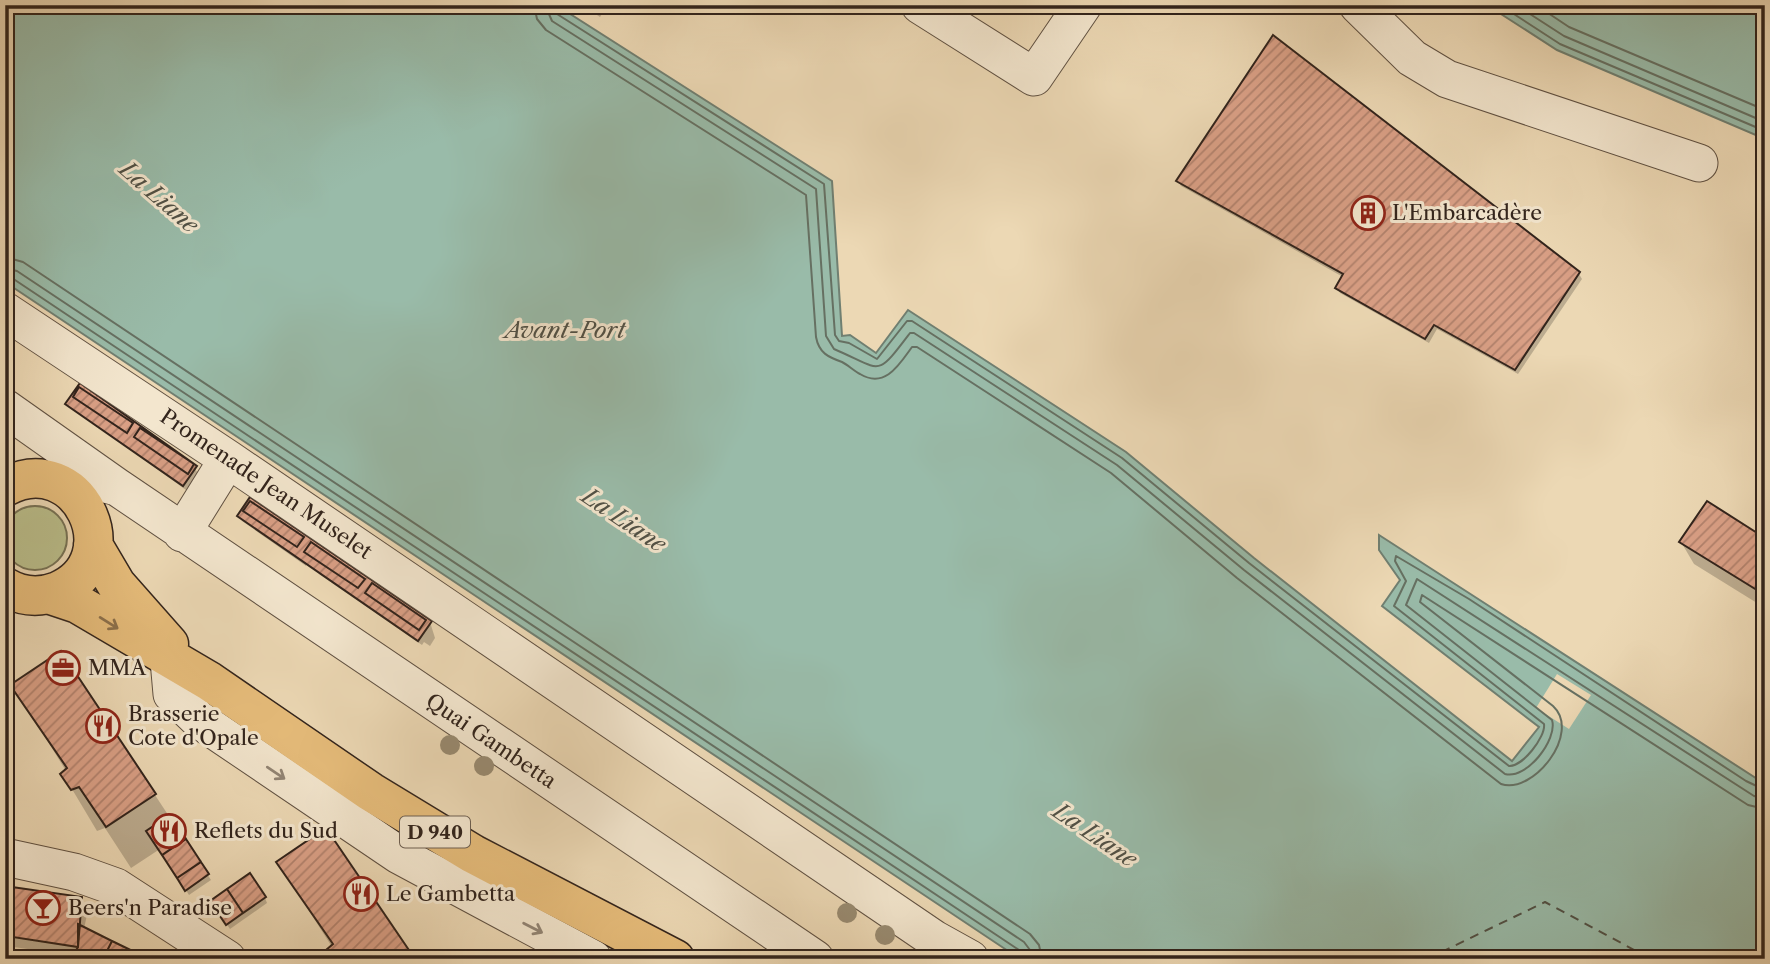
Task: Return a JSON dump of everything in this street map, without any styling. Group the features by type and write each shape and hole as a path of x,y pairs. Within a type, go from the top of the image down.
{"main road":[{"path":"12,478 42,479 64,486 83,504 93,538 80,574 62,589 21,596"},
{"name":"D 940","path":"93,538 104,568 132,605 162,638 209,681"},
{"name":"D 940","path":"21,596 78,604 169,660 209,681 371,792 455,844 675,959"}],"street":[{"path":"920,5 1034,77 1083,5"},
{"path":"1358,5 1412,58 1447,79 1699,163"},
{"name":"Promenade Jean Muselet","path":"5,310 229,459 934,939 970,959"},
{"path":"5,408 175,528"},
{"path":"175,528 229,459"},
{"path":"64,486 103,483 117,487"},
{"path":"93,538 108,516 126,511 175,528"},
{"name":"Quai Gambetta","path":"175,528 815,959"},
{"path":"169,660 172,694 198,719 399,855 593,959"},
{"path":"5,857 105,882 227,959"}],"green space":[{"path":"29,506 41,506 58,515 65,526 65,550 58,561 41,570 29,570 17,565 8,556 3,544 3,532 8,520 17,511"}],"water":[{"name":"Avant-Port","path":"5,5 556,5 832,181 842,336 850,335 876,353 908,310 1126,452 1254,558 1512,761 1539,727 1382,606 1400,580 1379,550 1379,535 1765,784 1765,959 1020,959 5,282"},
{"path":"1487,5 1765,5 1765,139 1557,50"}],"pier":[{"path":"1557,674 1591,695 1569,729 1536,708"}],"building":[{"name":"L'Embarcadère","path":"1273,35 1580,272 1515,370 1434,325 1425,339 1335,288 1343,274 1176,181"},
{"path":"80,383 197,466 183,486 65,404"},
{"path":"79,387 133,423 127,433 73,397"},
{"path":"140,428 194,464 188,474 134,437"},
{"path":"250,497 432,621 418,641 237,516"},
{"path":"250,501 304,537 297,547 243,511"},
{"path":"1707,501 1765,538 1765,595 1679,542"},
{"path":"311,542 365,579 358,588 304,552"},
{"path":"372,583 426,620 419,630 365,593"},
{"path":"61,651 156,794 106,827 79,787 71,790 60,774 67,768 10,685"},
{"path":"170,815 186,839 162,855 146,831"},
{"path":"326,828 415,959 331,959 326,950 333,944 276,862"},
{"path":"186,839 201,862 177,878 162,855"},
{"path":"201,862 209,874 185,891 177,878"},
{"path":"250,873 266,897 243,913 227,889"},
{"path":"5,886 82,897 78,947 6,936"},
{"path":"227,889 243,913 226,925 210,901"},
{"path":"78,924 112,941 103,959 71,959 78,947"},
{"path":"112,941 149,959 103,959"}],"ferry route":[{"path":"1427,959 1545,902 1651,959"}],"place":[{"name":"L'Embarcadère","path":"1368,213"},
{"name":"MMA","path":"63,668"},
{"name":"Brasserie Cote d'Opale","path":"103,726"},
{"name":"Reflets du Sud","path":"169,831"},
{"name":"Le Gambetta","path":"361,894"},
{"name":"Beers'n Paradise","path":"43,908"}],"water label":[{"name":"La Liane","path":"159,197"},
{"name":"La Liane","path":"624,520"},
{"name":"La Liane","path":"1095,835"}]}
